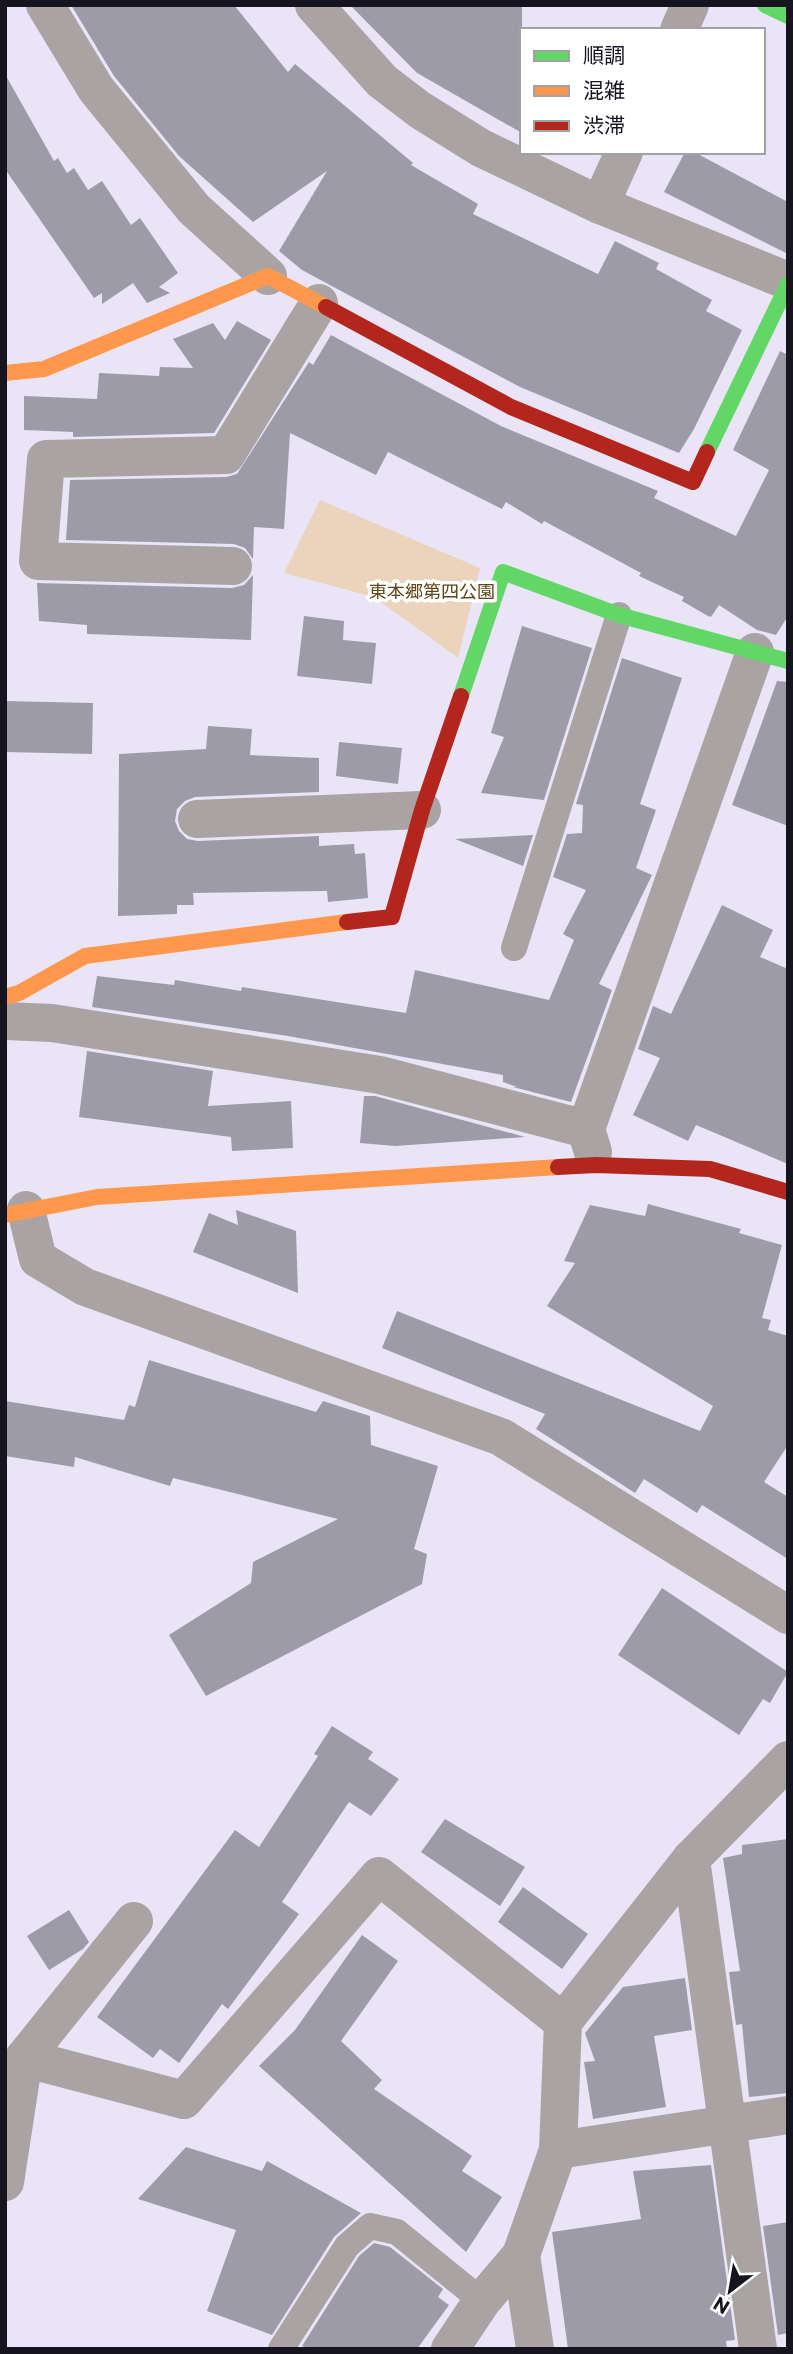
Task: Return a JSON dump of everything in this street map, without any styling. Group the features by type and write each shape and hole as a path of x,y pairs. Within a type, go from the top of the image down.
{"street":[{"path":"46,5 96,89 186,199 268,276 511,407 693,482 788,283 600,205 481,148 420,110 382,80 314,5"},
{"path":"680,28 690,5"},
{"path":"765,5 788,16"},
{"path":"600,205 623,154"},
{"path":"5,373 44,369 268,276"},
{"path":"233,566 38,561 46,459 226,455 319,303"},
{"path":"5,997 19,993 85,956 210,938 392,917 422,810 503,572 619,615 771,657 591,1147"},
{"path":"197,819 422,810"},
{"path":"5,1021 52,1023 380,1075 591,1147 710,1169 788,1192"},
{"path":"591,1147 97,1197 16,1213 37,1259 85,1287 500,1437 788,1615"},
{"path":"450,2349 482,2301 521,2255 558,2150 563,2022 691,1859 788,1760"},
{"path":"691,1859 758,2349"},
{"path":"24,2058 184,2100 379,1876 563,2022"},
{"path":"5,2182 24,2058 134,1921"},
{"path":"558,2150 788,2115"},
{"path":"521,2255 535,2349"}],"lane":[{"path":"514,948 619,615"},
{"path":"281,2349 347,2246 370,2226 397,2232 482,2301"}],"green space":[{"name":"東本郷第四公園","path":"320,500 480,568 458,658 374,597 284,573"}],"building":[{"path":"71,5 234,5 288,72 295,64 413,163 411,165 478,204 473,214 598,274 615,241 659,263 656,269 712,300 706,311 742,330 694,429 679,453 520,387 302,270 279,251 327,171 253,222 179,156 114,76"},
{"path":"350,5 522,5 520,132 417,73"},
{"path":"5,74 54,161 58,158 67,173 74,168 88,190 102,181 131,225 140,218 178,273 159,287 170,293 147,303 133,283 102,304 102,293 94,298 5,169"},
{"path":"684,154 698,154 788,202 788,254 664,192"},
{"path":"237,321 271,340 214,433 73,437 73,432 24,430 24,396 97,399 99,373 159,376 160,367 193,368 173,339 213,323 225,340"},
{"path":"331,335 501,426 658,491 654,498 736,536 769,470 733,450 780,351 788,355 788,616 776,635 757,630 719,605 711,617 708,616 682,601 684,597 639,576 641,573 544,521 542,524 506,502 502,509 388,452 376,475 290,433 284,529 254,527 253,559 245,548 234,544 66,540 70,480 226,477 237,474 309,362 313,365"},
{"path":"253,575 251,640 87,634 87,625 39,621 37,583 232,588 244,585"},
{"path":"304,616 344,621 343,640 376,643 372,684 297,676"},
{"path":"522,626 592,648 544,800 481,793 504,737 491,733"},
{"path":"622,658 682,678 640,804 656,810 636,868 652,875 599,984 612,990 571,1102 513,1087 517,1087 503,1082 503,1075 288,1036 92,1007 97,976 174,985 175,980 241,991 242,987 406,1013 415,970 549,1000 574,940 563,934 586,890 553,877 567,834 582,833 583,805 576,804"},
{"path":"777,681 788,682 788,826 732,805"},
{"path":"5,701 93,703 92,754 5,752"},
{"path":"208,726 252,729 250,755 319,758 319,792 195,797 185,801 177,809 175,821 179,831 187,839 198,841 319,836 319,846 354,844 355,854 365,853 368,898 328,902 327,891 193,893 194,905 177,905 177,914 118,916 119,754 206,749"},
{"path":"339,742 402,748 398,784 336,776"},
{"path":"533,835 523,866 455,839"},
{"path":"722,905 773,930 760,957 788,969 788,1164 696,1125 688,1141 633,1115 660,1058 638,1049 653,1006 671,1014"},
{"path":"87,1051 213,1071 208,1106 291,1101 293,1148 232,1151 231,1137 79,1117"},
{"path":"364,1096 375,1096 525,1137 395,1146 360,1143"},
{"path":"648,1204 741,1229 739,1233 782,1245 762,1318 771,1320 768,1330 788,1336 788,1445 764,1482 788,1497 788,1559 702,1505 697,1513 644,1479 635,1493 536,1429 545,1414 382,1348 397,1311 700,1431 713,1406 547,1306 575,1263 564,1261 590,1205 645,1216"},
{"path":"236,1210 296,1231 298,1293 193,1252 209,1213 238,1225"},
{"path":"149,1360 316,1412 323,1401 370,1416 371,1445 438,1466 414,1549 427,1554 422,1584 206,1696 169,1635 251,1583 253,1562 338,1519 173,1478 170,1486 75,1457 74,1467 5,1456 5,1401 124,1420 129,1405 135,1407"},
{"path":"662,1588 788,1672 770,1703 763,1699 739,1735 618,1655"},
{"path":"332,1726 373,1752 368,1759 399,1779 371,1816 349,1802 282,1902 299,1914 228,2009 222,2004 179,2063 160,2049 153,2058 97,2017 235,1830 259,1847 318,1756 314,1754"},
{"path":"445,1819 525,1867 500,1906 421,1852"},
{"path":"788,1839 788,2093 749,2097 742,2024 736,2025 729,1972 740,1971 723,1858 742,1854 742,1845"},
{"path":"523,1887 588,1934 562,1969 498,1922"},
{"path":"69,1910 89,1942 83,1949 49,1970 27,1936"},
{"path":"362,1935 398,1961 341,2041 382,2080 374,2089 472,2156 462,2171 502,2197 466,2252 259,2066 295,2030"},
{"path":"685,1978 692,2030 654,2036 666,2107 593,2119 584,2062 595,2061 585,2033 623,1987"},
{"path":"186,2147 262,2171 267,2161 361,2213 334,2237 272,2335 207,2311 236,2230 138,2199"},
{"path":"711,2165 735,2340 726,2341 727,2349 568,2349 552,2232 641,2219 633,2171"},
{"path":"788,2222 788,2333 778,2335 763,2226"},
{"path":"374,2243 390,2247 443,2289 438,2297 449,2305 417,2349 310,2349 302,2346 359,2256"}],"traffic: fast":[{"path":"765,5 788,16"},
{"path":"707,452 788,284"},
{"path":"461,696 503,572 619,615 788,661"}],"traffic: slow":[{"path":"5,373 44,369 268,276 326,307"},
{"path":"5,997 19,993 85,956 347,922"},
{"path":"5,1215 97,1197 558,1167"}],"traffic: jam":[{"path":"326,307 511,407 693,482 707,452"},
{"path":"347,922 392,917 422,810 461,696"},
{"path":"558,1167 596,1165 710,1169 788,1192"}]}
